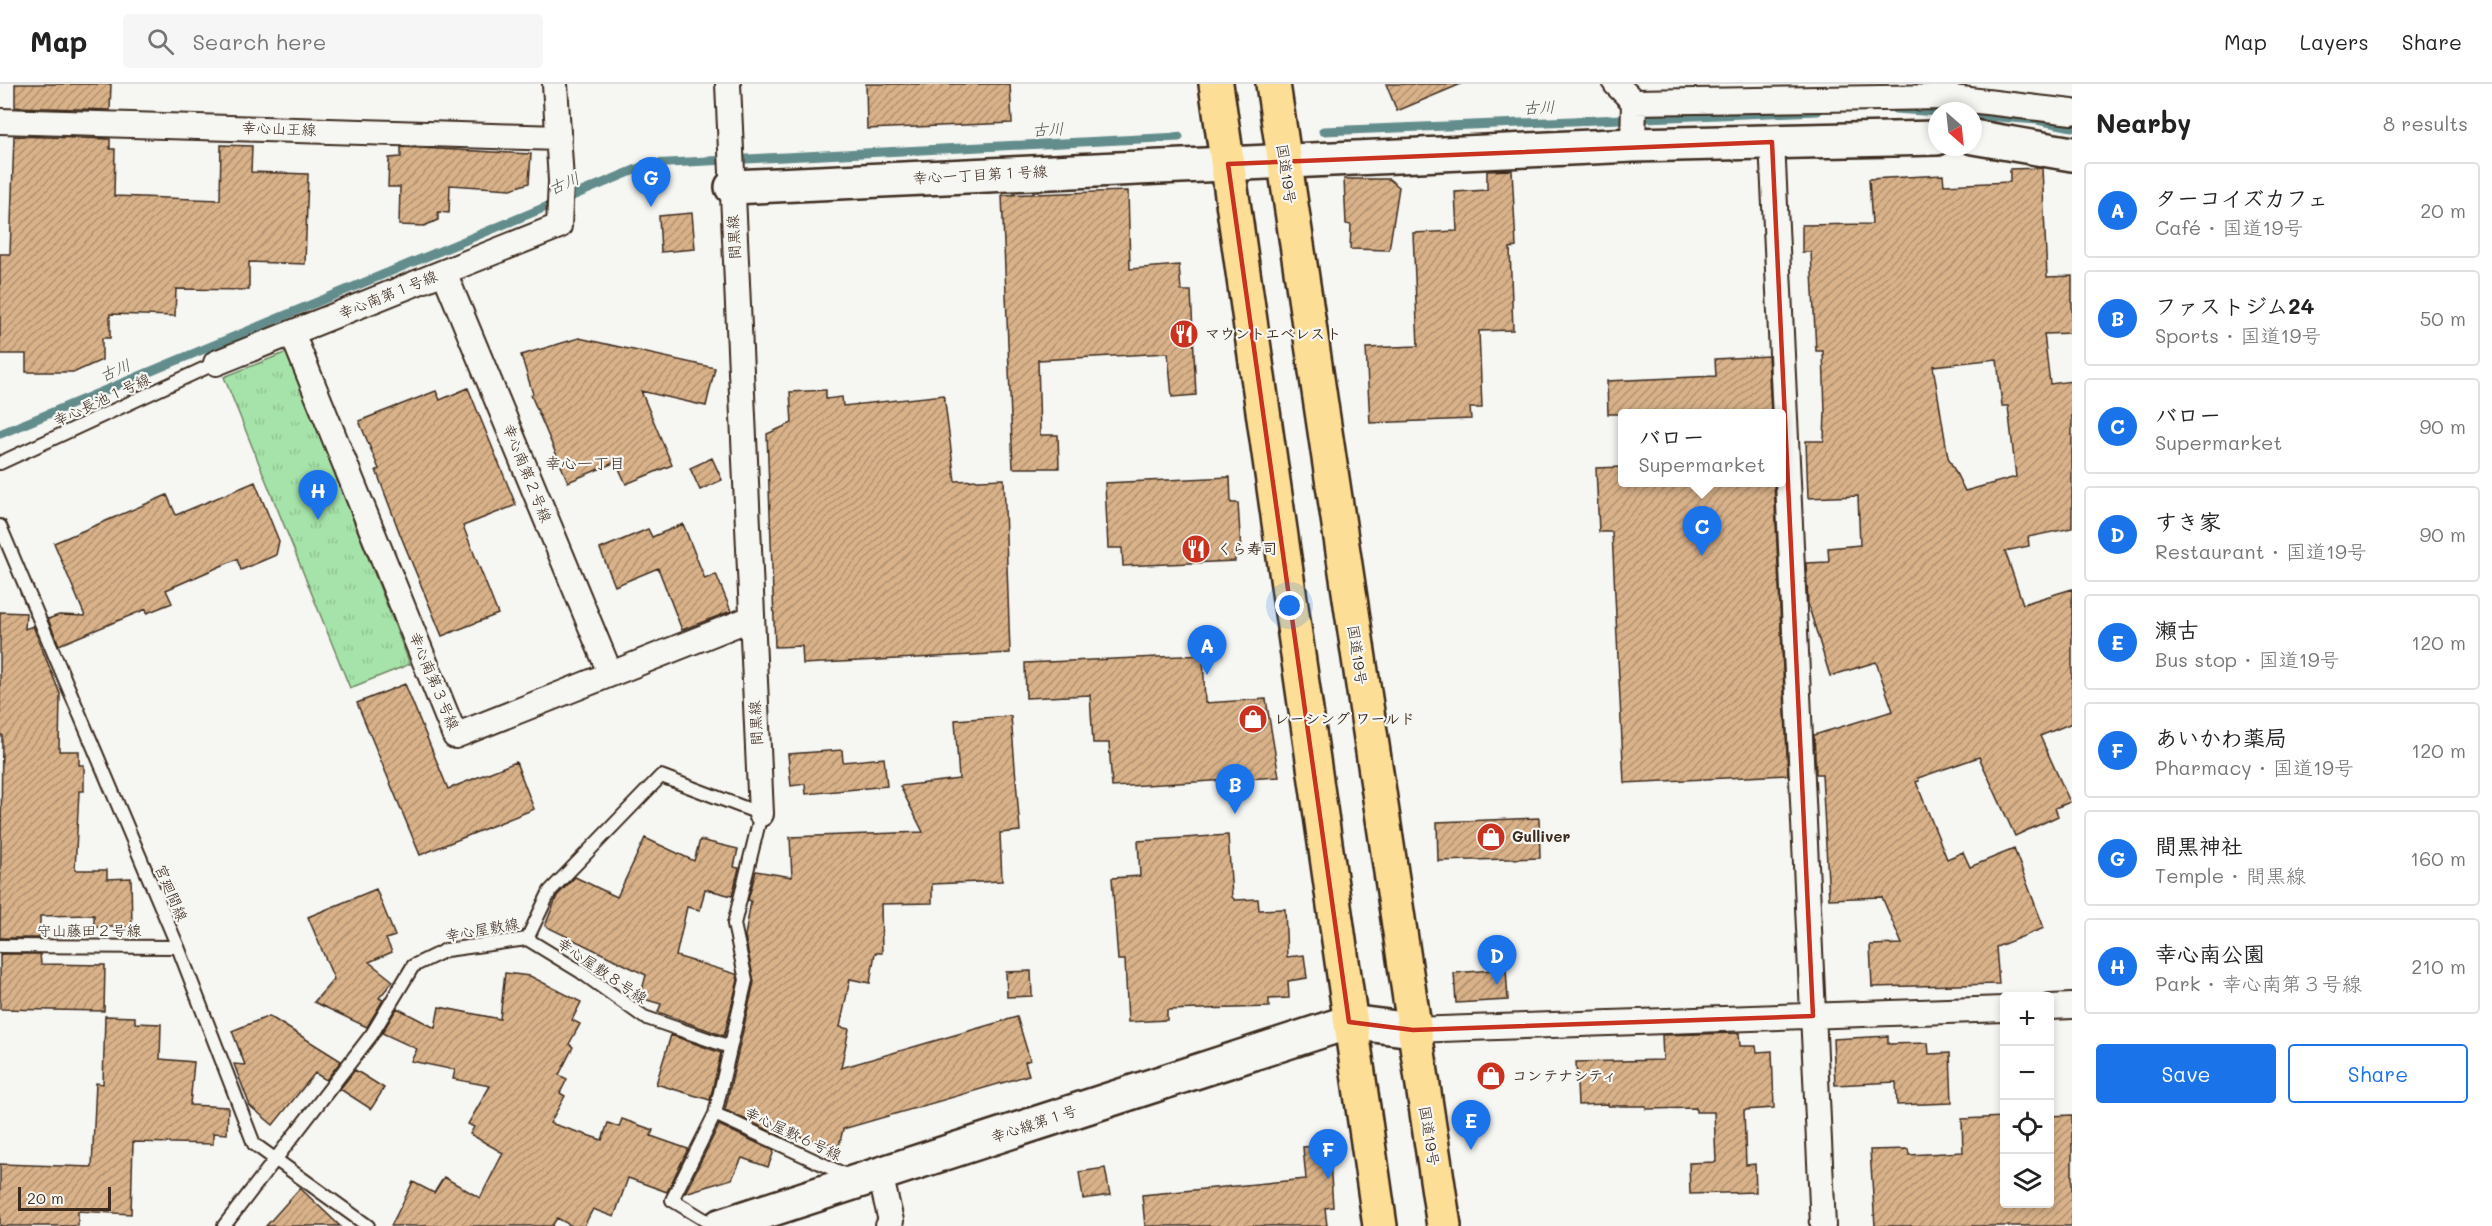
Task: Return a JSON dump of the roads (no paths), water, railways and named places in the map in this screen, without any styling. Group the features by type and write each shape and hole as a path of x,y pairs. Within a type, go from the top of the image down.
{"highway":[{"path":"1216,84 1380,1226"},
{"name":"国道19号","path":"1273,84 1444,1226"}],"street":[{"path":"555,84 559,138"},
{"name":"間黒線","path":"728,84 760,814"},
{"path":"1616,84 1634,122 1944,97 2072,112"},
{"name":"幸心山王線","path":"0,121 559,138"},
{"name":"幸心一丁目第１号線","path":"732,183 1284,161 1634,122 1772,142 1928,138"},
{"name":"幸心南第１号線","path":"216,363 559,226 561,181 559,138"},
{"path":"1982,139 2072,154"},
{"path":"1772,142 1785,409"},
{"name":"幸心南第２号線","path":"444,272 610,673"},
{"name":"幸心南第３号線","path":"292,333 455,736 752,618"},
{"path":"1786,433 1823,1226"},
{"path":"2054,1007 2072,1006"},
{"path":"1349,1022 1413,1030 2000,1009"},
{"name":"幸心線第１号","path":"720,1226 1349,1022"},
{"path":"869,1177 891,1221 888,1226"}],"lane":[{"name":"幸心長池１号線","path":"0,464 216,363"},
{"name":"宮廻間線","path":"0,526 178,947 254,1144 368,1226"},
{"name":"幸心屋敷線","path":"224,1226 372,1034 413,966 446,950 527,939 550,891 662,776 760,814"},
{"name":"間黒線","path":"715,1226 672,1200 715,1114 746,980 734,924 760,814"},
{"name":"幸心屋敷８号線","path":"527,939 580,972 644,1017 730,1047"},
{"name":"守山藤田２号線","path":"0,946 178,947"},
{"name":"幸心屋敷６号線","path":"715,1114 869,1177"}],"waterway":[{"name":"古川","path":"1895,109 1928,111"},
{"name":"古川","path":"1323,131 1818,111"},
{"name":"古川","path":"1982,116 2037,120 2072,127"},
{"name":"古川","path":"0,434 649,164 1179,137"}],"place":[{"name":"間黒神社","path":"651,207"},
{"name":"マウントエベレスト","path":"1184,334"},
{"name":"幸心南公園","path":"318,520"},
{"name":"くら寿司","path":"1196,549"},
{"name":"バロー","path":"1702,556"},
{"name":"ターコイズカフェ","path":"1207,675"},
{"name":"レーシング ワールド","path":"1253,719"},
{"name":"ファストジム24","path":"1235,814"},
{"name":"Gulliver","path":"1491,837"},
{"name":"すき家","path":"1497,985"},
{"name":"コンテナシティ","path":"1491,1076"},
{"name":"瀬古","path":"1471,1150"},
{"name":"あいかわ薬局","path":"1328,1179"}],"district":[{"name":"幸心一丁目","path":"585,463"}]}
